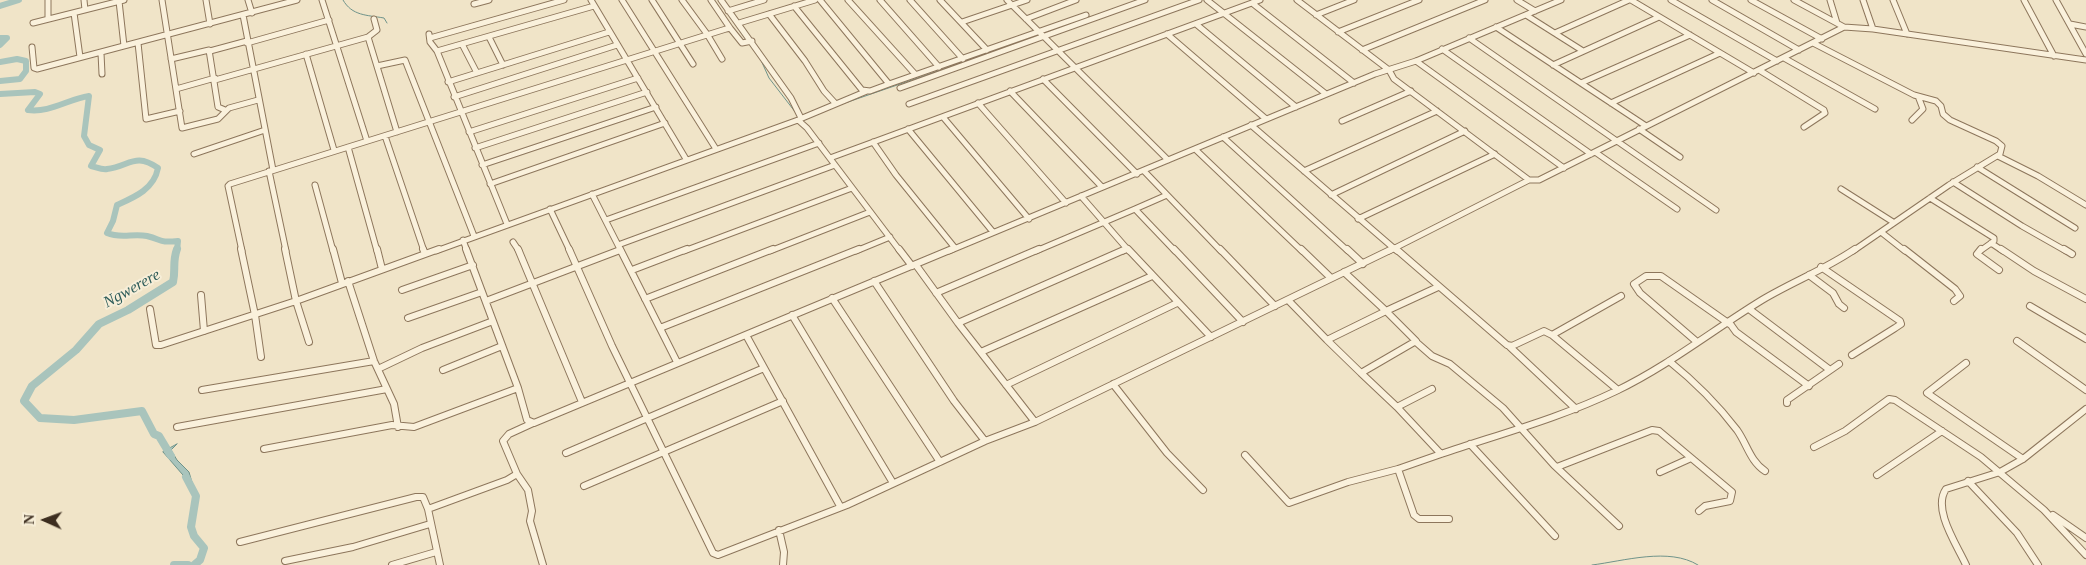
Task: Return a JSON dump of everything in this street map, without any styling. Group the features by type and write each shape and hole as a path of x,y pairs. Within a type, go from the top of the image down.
{"street":[{"path":"48,0 48,20"},
{"path":"84,0 85,10"},
{"path":"162,0 182,128 218,119 225,110 258,100"},
{"path":"206,0 210,24"},
{"path":"248,0 252,13"},
{"path":"32,47 35,69 252,13 294,0"},
{"path":"322,0 367,141"},
{"path":"474,4 489,0"},
{"path":"507,224 429,36 564,0"},
{"path":"591,0 686,159"},
{"path":"622,0 716,149"},
{"path":"652,0 693,64"},
{"path":"682,0 707,34 722,59"},
{"path":"711,0 742,42 752,41"},
{"path":"721,0 791,98 800,119 870,212 936,293 1035,422"},
{"path":"728,11 764,0"},
{"path":"739,23 815,0"},
{"path":"820,0 889,84"},
{"path":"848,0 915,74"},
{"path":"880,0 939,67"},
{"path":"910,0 963,59"},
{"path":"940,0 987,50"},
{"path":"1007,0 1168,160"},
{"path":"962,22 1027,0"},
{"path":"1026,19 1076,0"},
{"path":"150,309 156,345 204,331 296,301 800,119 835,103 915,74 1145,0"},
{"path":"909,104 1200,0"},
{"path":"1207,0 1326,94"},
{"path":"830,158 1260,0"},
{"path":"1297,0 1389,70 1394,79 1529,180"},
{"path":"1316,15 1354,0"},
{"path":"1338,32 1419,0"},
{"path":"1362,50 1485,0"},
{"path":"1517,0 1535,11"},
{"path":"542,565 530,521 532,511 528,490 517,474 503,441 509,434 631,381 993,232 1029,219 1326,94 1416,61 1559,0"},
{"path":"1555,33 1630,0 1720,53 1824,110 1825,113 1804,127"},
{"path":"1671,0 1777,61"},
{"path":"1712,0 1799,50"},
{"path":"1751,0 1822,39"},
{"path":"1830,0 1837,23"},
{"path":"1863,0 1873,29"},
{"path":"1893,0 1907,34"},
{"path":"2024,0 2054,56"},
{"path":"2056,0 2086,54"},
{"path":"33,23 118,1 124,46"},
{"path":"1796,1 1844,27 1873,29 2086,60"},
{"path":"1252,3 1354,83"},
{"path":"437,52 594,6"},
{"path":"794,6 862,90 867,92"},
{"path":"74,13 80,57"},
{"path":"769,14 805,61 824,91 835,103"},
{"path":"1526,14 1583,51"},
{"path":"243,15 296,301 309,342"},
{"path":"900,88 1086,15"},
{"path":"1553,65 1659,17"},
{"path":"176,89 368,37 377,30 374,19"},
{"path":"172,60 205,50 210,51 329,20"},
{"path":"1196,24 1296,107"},
{"path":"2070,24 2086,26"},
{"path":"1496,27 1646,126"},
{"path":"550,209 612,346 631,381 664,452 715,554 722,554 840,506 985,441 1035,422 1363,264 1529,180 1539,180 1564,168 1844,27"},
{"path":"261,357 255,315 228,186 234,182 334,150 430,122 653,50 730,28"},
{"path":"448,82 609,32"},
{"path":"1167,34 1266,119"},
{"path":"1581,83 1690,35"},
{"path":"368,37 397,132"},
{"path":"489,37 504,65"},
{"path":"1469,38 1716,210"},
{"path":"138,43 146,119 180,111"},
{"path":"462,44 477,73"},
{"path":"1246,455 1289,503 1348,482 1398,470 1576,409 1618,390 1669,361 1725,322 1764,299 1821,267 1847,255 1953,182 1998,156 2002,146 1996,141 1946,117 1936,101 1918,96 1886,82 1813,44"},
{"path":"454,97 617,45"},
{"path":"1442,50 1677,209"},
{"path":"210,51 218,107 225,110"},
{"path":"101,53 102,74"},
{"path":"1612,103 1720,53"},
{"path":"306,54 334,150"},
{"path":"1784,58 1875,109"},
{"path":"377,66 406,60 474,236"},
{"path":"1416,61 1564,168"},
{"path":"469,132 638,78"},
{"path":"1043,79 1137,174"},
{"path":"1010,91 1102,187"},
{"path":"1342,121 1411,91"},
{"path":"476,148 647,92"},
{"path":"1912,120 1923,109 1918,96"},
{"path":"978,103 1066,203"},
{"path":"482,165 656,107"},
{"path":"1304,171 1437,111"},
{"path":"943,117 1029,219"},
{"path":"490,184 665,123"},
{"path":"1252,125 1358,219 1509,346 1576,409"},
{"path":"908,129 993,232"},
{"path":"1639,129 1680,157"},
{"path":"194,154 265,130"},
{"path":"1331,195 1465,132"},
{"path":"384,136 424,254"},
{"path":"1223,137 1363,264"},
{"path":"873,142 896,175 955,248"},
{"path":"606,220 819,143"},
{"path":"348,147 382,269"},
{"path":"1195,149 1331,278"},
{"path":"1358,219 1495,154"},
{"path":"1998,156 2038,176 2086,205"},
{"path":"486,302 577,266 619,247 835,165"},
{"path":"1977,167 2075,228"},
{"path":"1144,171 1275,306"},
{"path":"1953,182 2072,254"},
{"path":"315,185 345,282 374,361 394,404 398,427"},
{"path":"632,270 852,188"},
{"path":"1841,189 1893,222"},
{"path":"592,194 677,362"},
{"path":"936,293 1167,195"},
{"path":"1082,196 1152,276 1211,337"},
{"path":"1930,198 1994,238 1994,241 1977,254 1999,270"},
{"path":"1135,209 1243,322"},
{"path":"646,299 870,212"},
{"path":"1881,232 1955,289 1960,296 1954,301"},
{"path":"660,328 890,237"},
{"path":"463,240 518,388 527,420 534,423"},
{"path":"514,242 522,256 582,402"},
{"path":"1991,243 2034,271 2086,299"},
{"path":"958,323 1128,248"},
{"path":"402,290 473,265"},
{"path":"1821,267 1900,321 1901,324 1894,330 1865,345 1852,355"},
{"path":"1344,272 1432,356 1450,364 1503,408 1557,467 1619,526"},
{"path":"1697,342 1640,293 1634,284 1640,278 1650,274 1662,276 1809,386"},
{"path":"1809,275 1833,293 1839,304 1844,308"},
{"path":"981,352 1152,276"},
{"path":"874,281 954,402 985,441"},
{"path":"1327,340 1438,287"},
{"path":"408,318 482,292"},
{"path":"201,296 204,331"},
{"path":"1552,335 1621,296"},
{"path":"832,298 940,462"},
{"path":"1288,300 1397,407 1441,454"},
{"path":"1006,385 1177,303"},
{"path":"2030,306 2086,339"},
{"path":"1749,309 1830,370"},
{"path":"792,315 893,483"},
{"path":"378,369 422,348 493,321"},
{"path":"1509,346 1544,331 1552,335 1572,354 1618,390"},
{"path":"746,334 840,506"},
{"path":"2017,341 2086,390"},
{"path":"1361,373 1416,342"},
{"path":"444,370 502,346"},
{"path":"202,390 374,361"},
{"path":"1669,361 1688,376 1737,430 1756,465 1766,471"},
{"path":"1966,363 1927,393 2024,459"},
{"path":"1787,403 1787,400 1839,364"},
{"path":"566,453 764,368"},
{"path":"1113,384 1167,453 1203,490"},
{"path":"264,449 392,425 414,427 518,388"},
{"path":"176,427 387,389"},
{"path":"1397,407 1432,389"},
{"path":"1814,447 1845,431 1889,399 1898,401 2000,472 2044,510 2086,556"},
{"path":"584,486 783,401"},
{"path":"1966,565 1941,512 1940,503 1946,489 2000,472 2024,459 2086,409"},
{"path":"1557,467 1652,430 1659,431 1730,490 1732,494 1730,501 1708,506 1699,511"},
{"path":"1877,476 1942,431"},
{"path":"1470,444 1555,536"},
{"path":"1660,472 1691,458"},
{"path":"1398,470 1416,518 1449,519"},
{"path":"428,509 507,480 517,474"},
{"path":"1968,481 2017,533 2038,565"},
{"path":"240,542 416,497 423,497 428,509 440,565"},
{"path":"2044,510 2086,538"},
{"path":"285,561 353,546 430,524"},
{"path":"779,530 784,552 783,565"},
{"path":"392,565 410,562 436,552"}],"water":[{"path":"177,444 171,450 177,460 189,472 196,496 189,482 163,452"}],"waterway":[{"name":"Ngwerere","path":"0,6 19,0"},
{"path":"343,0 355,12 384,18 387,23"},
{"name":"Ngwerere","path":"0,38 7,38 0,45"},
{"path":"842,104 999,50"},
{"path":"760,58 769,78 796,113"},
{"name":"Ngwerere","path":"0,62 17,59 26,61 26,71 20,79 0,81"},
{"name":"Ngwerere","path":"0,94 35,92 40,94 28,110 44,110 89,96 84,136 89,145 100,150 91,166 107,169 138,160 150,163 158,168 148,187 117,205 113,221 107,233 117,236 137,235 164,241 178,241 177,251"},
{"name":"Ngwerere","path":"171,456 159,436 154,434 142,411 74,420 40,418 24,401 32,386 76,350 99,324 128,310 173,282 177,249"},
{"name":"Ngwerere","path":"186,477 196,496 191,527 194,536 204,548 200,560 194,565"},
{"path":"1592,565 1632,558 1660,556 1674,557 1698,565"},
{"name":"Ngwerere","path":"174,565 188,565"}]}
